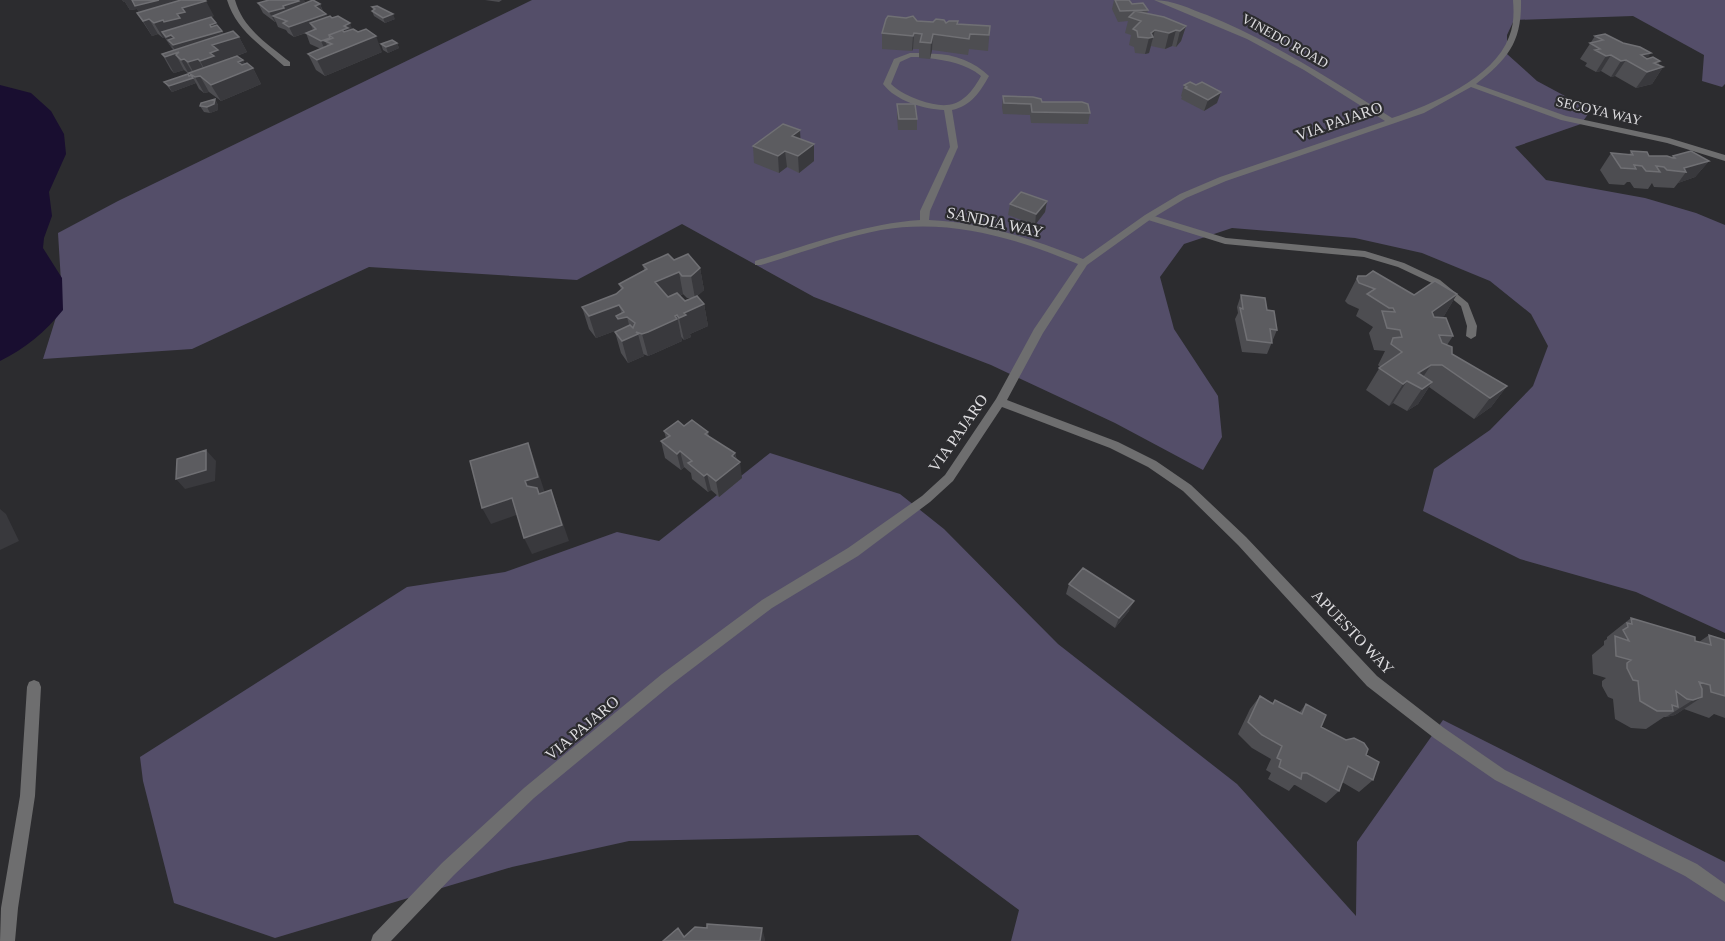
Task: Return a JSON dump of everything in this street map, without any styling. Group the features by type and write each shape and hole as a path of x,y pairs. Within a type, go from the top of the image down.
{"street":[{"path":"231,0 233,11 243,25 287,64"},
{"name":"VINEDO ROAD","path":"1158,0 1230,26 1273,48 1391,121"},
{"name":"VIA PAJARO","path":"379,941 448,869 529,793 667,679 767,604 853,552 926,500 949,478 1000,402 1038,332 1084,263 1148,217 1183,196 1223,179 1421,111 1470,84 1494,65 1509,44 1516,26 1516,0"},
{"path":"919,55 910,55 897,61 887,84 905,98 948,110 967,101 978,91 985,76 978,70 962,61 931,56"},
{"name":"SECOYA WAY","path":"1470,84 1564,118 1669,141 1725,158"},
{"path":"924,223 925,211 954,147 948,110"},
{"name":"SANDIA WAY","path":"758,263 846,236 924,223 1012,237 1084,263"},
{"name":"APUESTO WAY","path":"1000,402 1114,445 1152,464 1187,488 1242,541 1372,681 1439,733 1500,775 1681,865 1725,894"},
{"path":"7,941 8,913 25,814 30,768 34,687"}],"lane":[{"path":"1148,217 1225,241 1365,254 1401,265 1437,282 1465,305 1472,326 1471,336"}],"shaded area":[{"path":"532,0 1725,0 1725,84 1722,87 1702,81 1704,55 1633,16 1514,20 1507,35 1507,54 1537,81 1591,110 1581,124 1515,147 1546,180 1645,198 1696,213 1725,225 1725,633 1636,592 1520,559 1423,511 1434,469 1490,430 1533,386 1548,346 1531,314 1490,281 1422,253 1355,238 1232,228 1184,244 1160,277 1174,329 1218,396 1222,437 1203,470 1115,423 991,365 814,297 682,224 577,280 369,267 192,349 43,359 62,298 58,233 118,201"},
{"path":"0,85 31,93 51,111 64,134 66,154 49,192 52,216 43,248 62,278 63,310 34,339 0,361"},
{"path":"770,453 900,494 944,529 1058,644 1237,784 1356,916 1357,842 1443,720 1725,862 1725,941 1011,941 1019,910 918,835 629,841 512,867 275,938 174,903 143,781 140,757 407,587 505,572 617,532 659,541"}],"building":[{"path":"132,0 159,0 135,6"},
{"path":"181,0 206,1 182,8 185,12 177,14 180,18 164,22 163,20 154,23 149,19 143,21 137,13"},
{"path":"269,0 299,1 269,12 258,3"},
{"path":"313,0 320,4 315,6 326,14 289,27 283,23 287,21 273,16"},
{"path":"1115,0 1129,0 1132,4 1143,3 1148,10 1120,11"},
{"path":"377,6 393,14 383,18 372,11 375,9 372,7"},
{"path":"1135,11 1164,17 1186,26 1180,31 1169,33 1155,30 1151,33 1153,37 1138,37 1137,31 1133,29 1141,21 1129,17"},
{"path":"330,16 332,18 338,16 350,23 344,26 348,28 329,35 330,38 321,41 306,33 316,29 310,23"},
{"path":"888,16 906,18 913,16 917,21 933,22 936,19 944,20 946,23 958,21 957,24 990,26 989,35 970,34 969,39 933,34 931,43 920,42 922,34 914,33 913,36 882,33"},
{"path":"211,17 216,23 210,25 211,27 217,25 222,31 173,45 168,40 174,38 171,35 166,37 162,32"},
{"path":"353,29 358,32 366,29 376,36 317,60 308,54 332,44 325,41 333,38 329,35"},
{"path":"233,31 239,37 212,45 218,50 210,53 214,56 200,61 198,59 188,62 181,60 176,55 179,52 165,57 162,54"},
{"path":"1605,34 1651,53 1641,55 1647,59 1653,57 1660,61 1654,63 1663,67 1647,72 1626,60 1621,61 1595,50 1600,49 1590,43 1603,40 1595,36"},
{"path":"392,40 397,43 386,47 381,44"},
{"path":"237,56 243,60 238,62 242,65 247,63 253,68 211,85 200,76 195,77 189,73"},
{"path":"188,74 193,78 169,86 164,82"},
{"path":"1190,82 1196,85 1202,82 1221,92 1208,100 1185,88 1187,87 1184,85"},
{"path":"1003,96 1033,97 1041,99 1042,102 1082,102 1088,104 1090,113 1032,112 1031,104 1004,103"},
{"path":"215,99 214,104 207,107 200,106 201,103"},
{"path":"897,104 915,104 917,119 899,119"},
{"path":"783,124 800,130 792,136 814,144 798,156 785,151 778,156 753,146"},
{"path":"1631,151 1647,152 1649,156 1675,158 1673,156 1691,151 1709,161 1684,168 1686,172 1656,166 1660,172 1646,171 1642,166 1634,165 1636,169 1621,168 1611,153 1633,155"},
{"path":"1021,192 1047,201 1036,214 1010,204"},
{"path":"668,254 674,260 688,254 700,268 691,276 682,276 679,272 655,282 668,297 677,293 685,301 697,296 704,304 684,313 686,315 679,318 677,315 675,316 677,319 642,334 636,332 638,334 622,341 615,332 630,325 633,328 635,323 627,317 618,319 616,316 624,312 619,305 589,316 582,307 616,294 623,288 619,284 647,269 643,265"},
{"path":"1373,271 1414,295 1435,281 1457,294 1432,312 1434,317 1446,318 1453,336 1439,335 1442,343 1452,347 1452,354 1507,386 1490,398 1442,365 1431,365 1418,373 1432,382 1422,389 1407,381 1403,384 1379,368 1402,352 1391,344 1393,338 1402,337 1400,330 1387,328 1382,311 1395,312 1393,308 1389,308 1367,294 1375,289 1359,283 1357,279 1358,276 1366,276"},
{"path":"1241,295 1265,298 1267,310 1274,311 1277,330 1270,329 1272,343 1247,340 1240,308 1243,309"},
{"path":"692,420 708,432 705,434 735,453 732,456 740,462 716,481 707,474 704,476 688,463 692,461 680,451 677,454 661,441 670,436 664,431 678,421 684,426"},
{"path":"528,443 538,477 525,481 527,486 537,488 539,494 551,490 562,525 524,538 512,498 482,508 470,461"},
{"path":"206,450 206,470 176,479 177,459"},
{"path":"1083,568 1134,601 1119,618 1069,584"},
{"path":"1631,618 1695,637 1695,641 1711,645 1709,635 1725,640 1725,696 1711,692 1710,685 1699,682 1702,697 1687,699 1676,691 1678,707 1672,705 1673,711 1657,711 1640,701 1638,681 1633,680 1627,668 1627,663 1631,660 1616,656 1615,636 1629,641 1623,630 1628,627 1627,623 1632,624"},
{"path":"1260,696 1273,704 1275,700 1302,714 1306,704 1326,715 1321,727 1346,740 1354,738 1364,743 1368,749 1366,755 1379,762 1373,780 1348,766 1339,791 1307,773 1302,773 1301,779 1279,767 1281,760 1277,758 1282,746 1262,735 1248,722"},
{"path":"707,924 762,928 760,941 663,941 678,928 684,937 695,927 707,928"}]}
